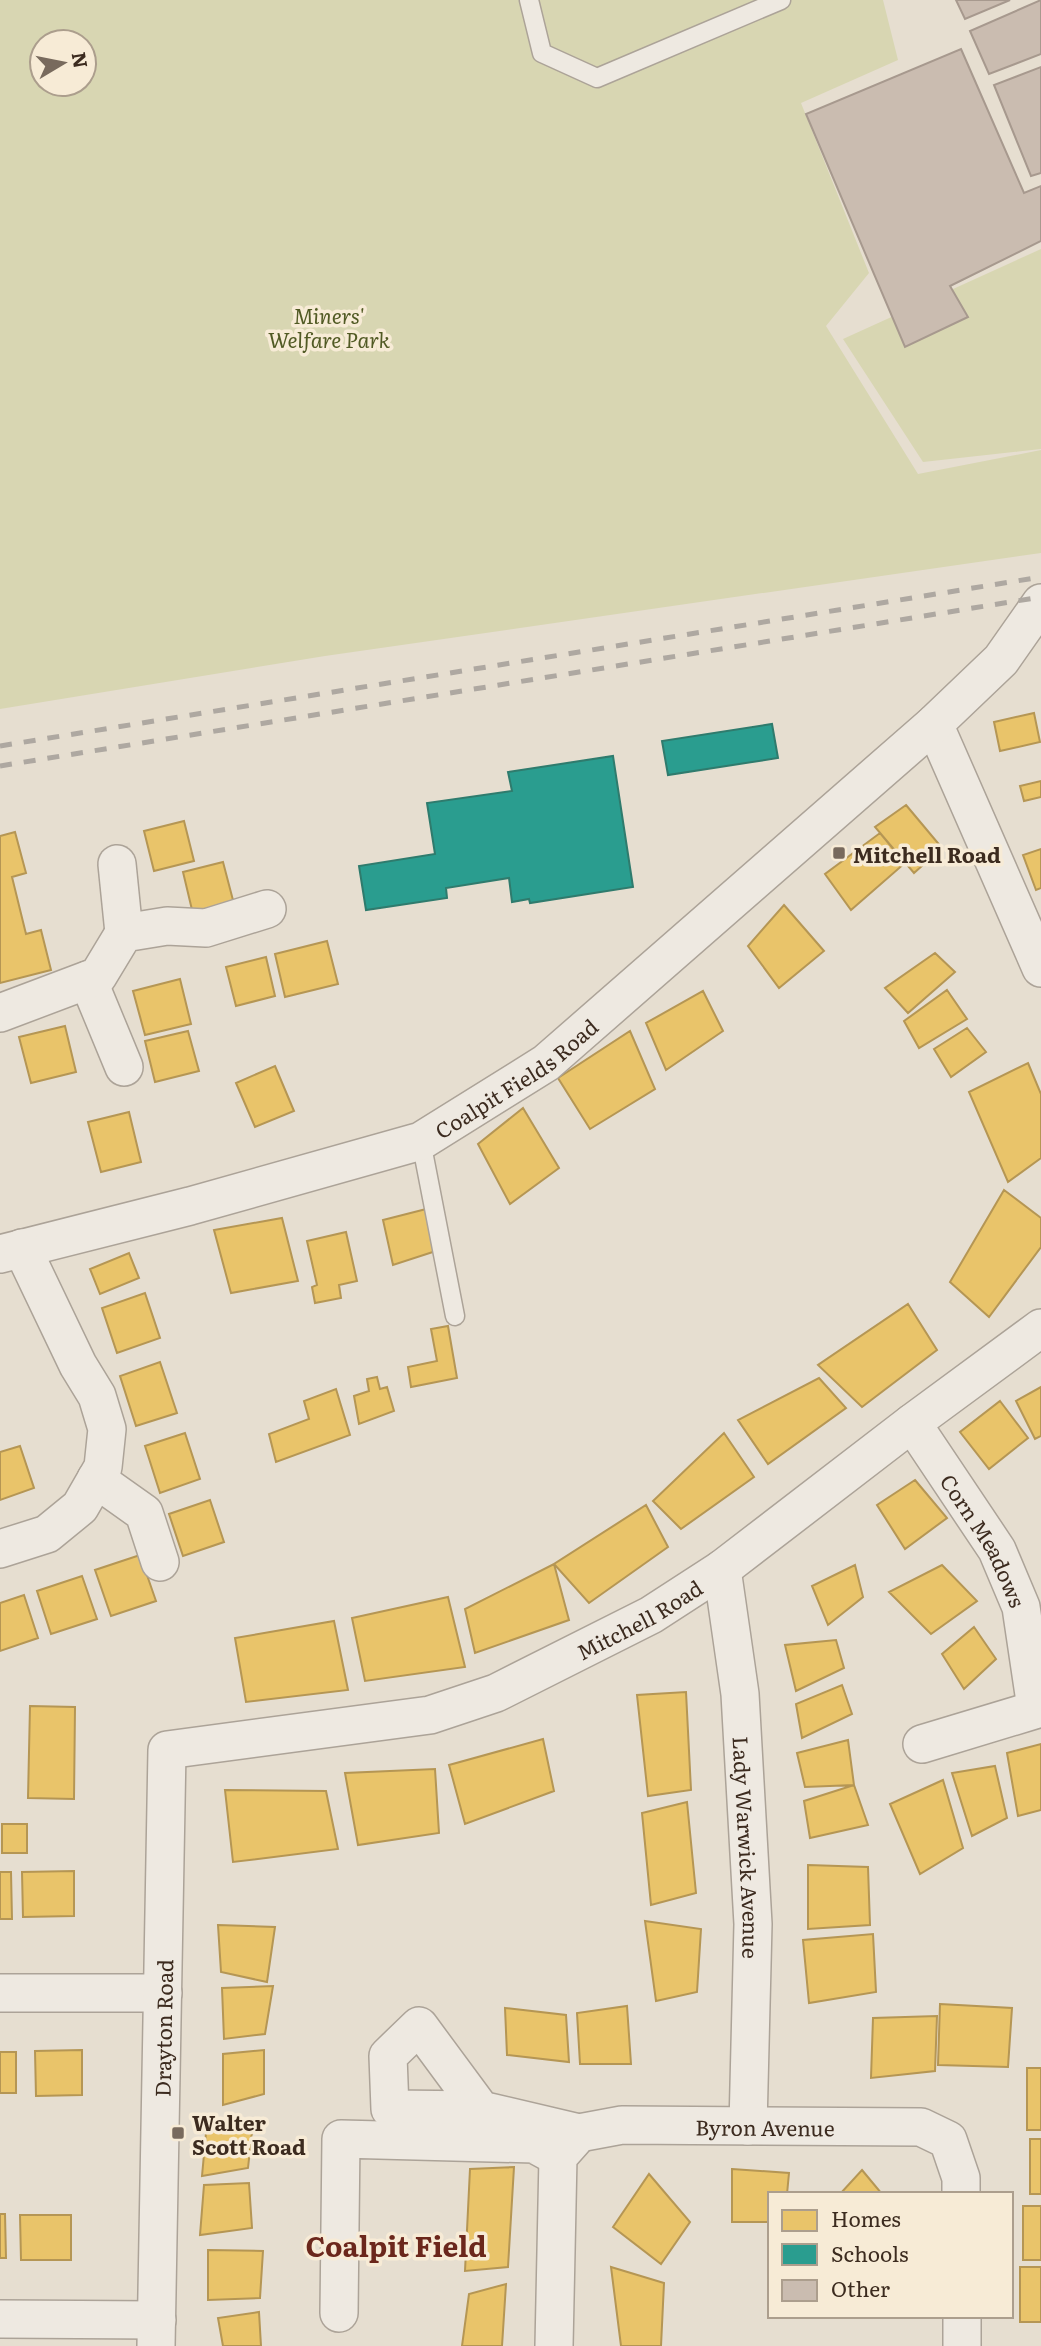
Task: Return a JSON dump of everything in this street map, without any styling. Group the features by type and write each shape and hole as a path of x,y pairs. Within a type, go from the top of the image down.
{"street":[{"name":"Coalpit Fields Road","path":"11,1251 190,1206 421,1141 546,1063 988,674 1041,603"},
{"path":"934,724 1039,958"},
{"path":"0,1013 98,976 124,933 117,864"},
{"path":"124,933 167,926 206,928 268,909"},
{"path":"88,980 124,1067"},
{"path":"0,1549 47,1534 80,1507 103,1466 107,1429 97,1396 11,1251"},
{"name":"Mitchell Road","path":"167,1750 430,1715 496,1693 651,1615 722,1569 1041,1328"},
{"name":"Corn Meadows","path":"912,1423 997,1550 1021,1607 1038,1708 922,1744"},
{"path":"96,1479 144,1513 160,1562"},
{"name":"Lady Warwick Avenue","path":"722,1569 740,1694 753,1924 748,2126"},
{"name":"Drayton Road","path":"156,2333 167,1750"},
{"path":"0,1993 163,1993"},
{"path":"481,2110 569,2145"},
{"name":"Byron Avenue","path":"569,2145 622,2125 921,2127 948,2140 961,2178 961,2192"},
{"path":"339,2313 341,2139 569,2145"},
{"path":"554,2346 569,2145"},
{"path":"962,2318 962,2346"},
{"path":"0,2319 156,2333"}],"lane":[{"path":"529,0 542,53 597,78 781,0"},
{"path":"421,1141 455,1316"}],"green space":[{"name":"Miners' Welfare Park","path":"0,0 883,0 898,60 801,103 869,273 826,326 918,474 1041,450 1041,553 325,656 0,709"},
{"path":"1041,249 1041,449 923,462 843,339"}],"building: Homes":[{"path":"1034,713 1040,742 1000,751 994,722"},
{"path":"1041,781 1041,797 1024,801 1020,786"},
{"path":"906,805 942,848 914,873 875,827"},
{"path":"184,821 194,861 154,871 144,831"},
{"path":"15,832 26,873 12,877 26,934 41,930 51,970 0,983 0,836"},
{"path":"880,833 905,863 851,910 825,874"},
{"path":"1041,849 1041,888 1036,890 1023,855"},
{"path":"223,862 234,904 193,914 183,872"},
{"path":"784,905 824,951 779,988 748,946"},
{"path":"327,941 338,984 285,997 275,954"},
{"path":"935,953 955,972 908,1013 885,988"},
{"path":"266,957 275,996 236,1006 226,967"},
{"path":"180,979 191,1024 145,1035 133,991"},
{"path":"947,990 967,1019 919,1048 904,1021"},
{"path":"703,991 723,1031 666,1070 646,1023"},
{"path":"65,1026 76,1072 31,1083 19,1037"},
{"path":"967,1028 986,1052 951,1077 934,1049"},
{"path":"188,1031 199,1071 155,1082 145,1041"},
{"path":"630,1031 655,1089 590,1129 558,1078"},
{"path":"1028,1063 1041,1094 1041,1158 1008,1182 969,1092"},
{"path":"275,1066 294,1111 255,1127 236,1083"},
{"path":"523,1108 559,1168 510,1204 478,1144"},
{"path":"129,1112 141,1162 101,1172 88,1122"},
{"path":"1004,1190 1041,1218 1041,1247 989,1317 950,1282"},
{"path":"434,1207 442,1249 393,1265 383,1220"},
{"path":"282,1218 298,1281 231,1293 214,1230"},
{"path":"346,1232 357,1281 339,1285 341,1298 315,1303 312,1287 317,1285 307,1241"},
{"path":"129,1253 139,1278 100,1294 90,1269"},
{"path":"145,1293 160,1338 117,1353 102,1308"},
{"path":"908,1304 937,1350 862,1407 818,1365"},
{"path":"448,1326 457,1378 411,1387 408,1367 437,1361 431,1329"},
{"path":"160,1362 177,1413 136,1426 120,1376"},
{"path":"377,1377 380,1389 387,1387 394,1411 359,1424 354,1396 369,1391 367,1379"},
{"path":"819,1378 846,1408 768,1464 738,1420"},
{"path":"1041,1387 1041,1436 1035,1439 1016,1401"},
{"path":"336,1389 350,1435 276,1462 269,1434 309,1419 304,1401"},
{"path":"1000,1401 1028,1438 989,1469 960,1432"},
{"path":"185,1433 200,1479 160,1493 145,1446"},
{"path":"724,1433 754,1477 681,1529 653,1501"},
{"path":"20,1446 34,1488 0,1500 0,1452"},
{"path":"915,1480 947,1518 905,1549 877,1505"},
{"path":"210,1500 224,1542 183,1556 169,1514"},
{"path":"646,1505 668,1547 589,1603 554,1564"},
{"path":"140,1555 156,1601 111,1616 95,1570"},
{"path":"554,1564 569,1620 475,1653 465,1609"},
{"path":"855,1565 863,1597 828,1625 812,1586"},
{"path":"942,1565 977,1601 931,1634 889,1592"},
{"path":"82,1576 97,1619 51,1634 37,1591"},
{"path":"24,1595 38,1638 0,1651 0,1603"},
{"path":"448,1597 465,1667 365,1681 352,1618"},
{"path":"334,1621 348,1690 246,1702 235,1638"},
{"path":"974,1627 996,1659 964,1689 942,1654"},
{"path":"836,1640 844,1668 796,1691 785,1645"},
{"path":"842,1685 852,1714 802,1738 796,1704"},
{"path":"686,1692 691,1790 648,1796 637,1695"},
{"path":"30,1706 75,1707 74,1799 28,1798"},
{"path":"543,1739 554,1791 465,1824 449,1765"},
{"path":"848,1740 854,1785 805,1787 797,1753"},
{"path":"1041,1744 1041,1810 1018,1816 1007,1753"},
{"path":"995,1766 1007,1818 972,1836 952,1773"},
{"path":"435,1769 439,1833 358,1845 345,1773"},
{"path":"943,1780 963,1848 920,1874 890,1804"},
{"path":"854,1785 868,1825 810,1838 804,1801"},
{"path":"225,1790 326,1791 338,1849 233,1862"},
{"path":"687,1802 696,1893 651,1905 642,1813"},
{"path":"2,1824 27,1824 27,1853 2,1853"},
{"path":"808,1865 868,1867 870,1925 808,1929"},
{"path":"74,1871 74,1916 23,1917 22,1872"},
{"path":"0,1872 11,1872 12,1919 0,1919"},
{"path":"645,1921 701,1929 697,1992 656,2001"},
{"path":"218,1925 275,1927 267,1982 221,1972"},
{"path":"873,1934 876,1992 809,2003 803,1940"},
{"path":"273,1986 265,2034 224,2039 222,1988"},
{"path":"940,2004 1012,2008 1008,2067 938,2065"},
{"path":"627,2006 631,2064 580,2064 577,2013"},
{"path":"505,2008 566,2015 569,2062 507,2055"},
{"path":"937,2016 935,2071 871,2078 873,2018"},
{"path":"82,2050 82,2095 36,2096 35,2051"},
{"path":"264,2050 264,2094 223,2105 223,2054"},
{"path":"0,2052 16,2052 16,2093 0,2093"},
{"path":"1027,2068 1041,2068 1041,2130 1027,2130"},
{"path":"207,2122 253,2122 248,2168 202,2176"},
{"path":"1030,2139 1041,2139 1041,2194 1030,2194"},
{"path":"514,2167 508,2267 465,2271 470,2169"},
{"path":"732,2169 789,2173 787,2192 768,2192 768,2222 732,2222"},
{"path":"862,2170 880,2192 842,2192"},
{"path":"649,2174 690,2222 661,2264 613,2227"},
{"path":"249,2183 252,2228 200,2235 204,2185"},
{"path":"1023,2206 1041,2206 1041,2260 1023,2260"},
{"path":"0,2214 5,2214 6,2258 0,2258"},
{"path":"20,2215 71,2215 71,2260 21,2260"},
{"path":"208,2250 263,2251 260,2298 208,2300"},
{"path":"611,2267 664,2283 661,2346 621,2346"},
{"path":"1020,2267 1041,2267 1041,2322 1020,2322"},
{"path":"506,2284 502,2346 462,2346 469,2294"},
{"path":"259,2312 261,2346 223,2346 218,2318"}],"building: Schools":[{"path":"772,724 778,758 668,775 662,741"},
{"path":"613,756 633,887 530,903 529,899 512,902 509,878 446,888 447,898 366,910 359,866 435,854 427,803 512,791 508,772"}],"building: Other":[{"path":"956,0 1010,0 965,19"},
{"path":"1041,0 1041,54 989,74 970,31"},
{"path":"961,49 1024,193 1041,186 1041,241 950,286 968,317 905,347 806,114"},
{"path":"1041,67 1041,173 1031,176 994,85"}],"railway":[{"path":"0,746 1041,577"},
{"path":"0,766 1041,597"}],"place":[{"name":"Mitchell Road","path":"839,853"},
{"name":"Walter Scott Road","path":"178,2133"}],"district":[{"name":"Coalpit Field","path":"396,2245"}]}
